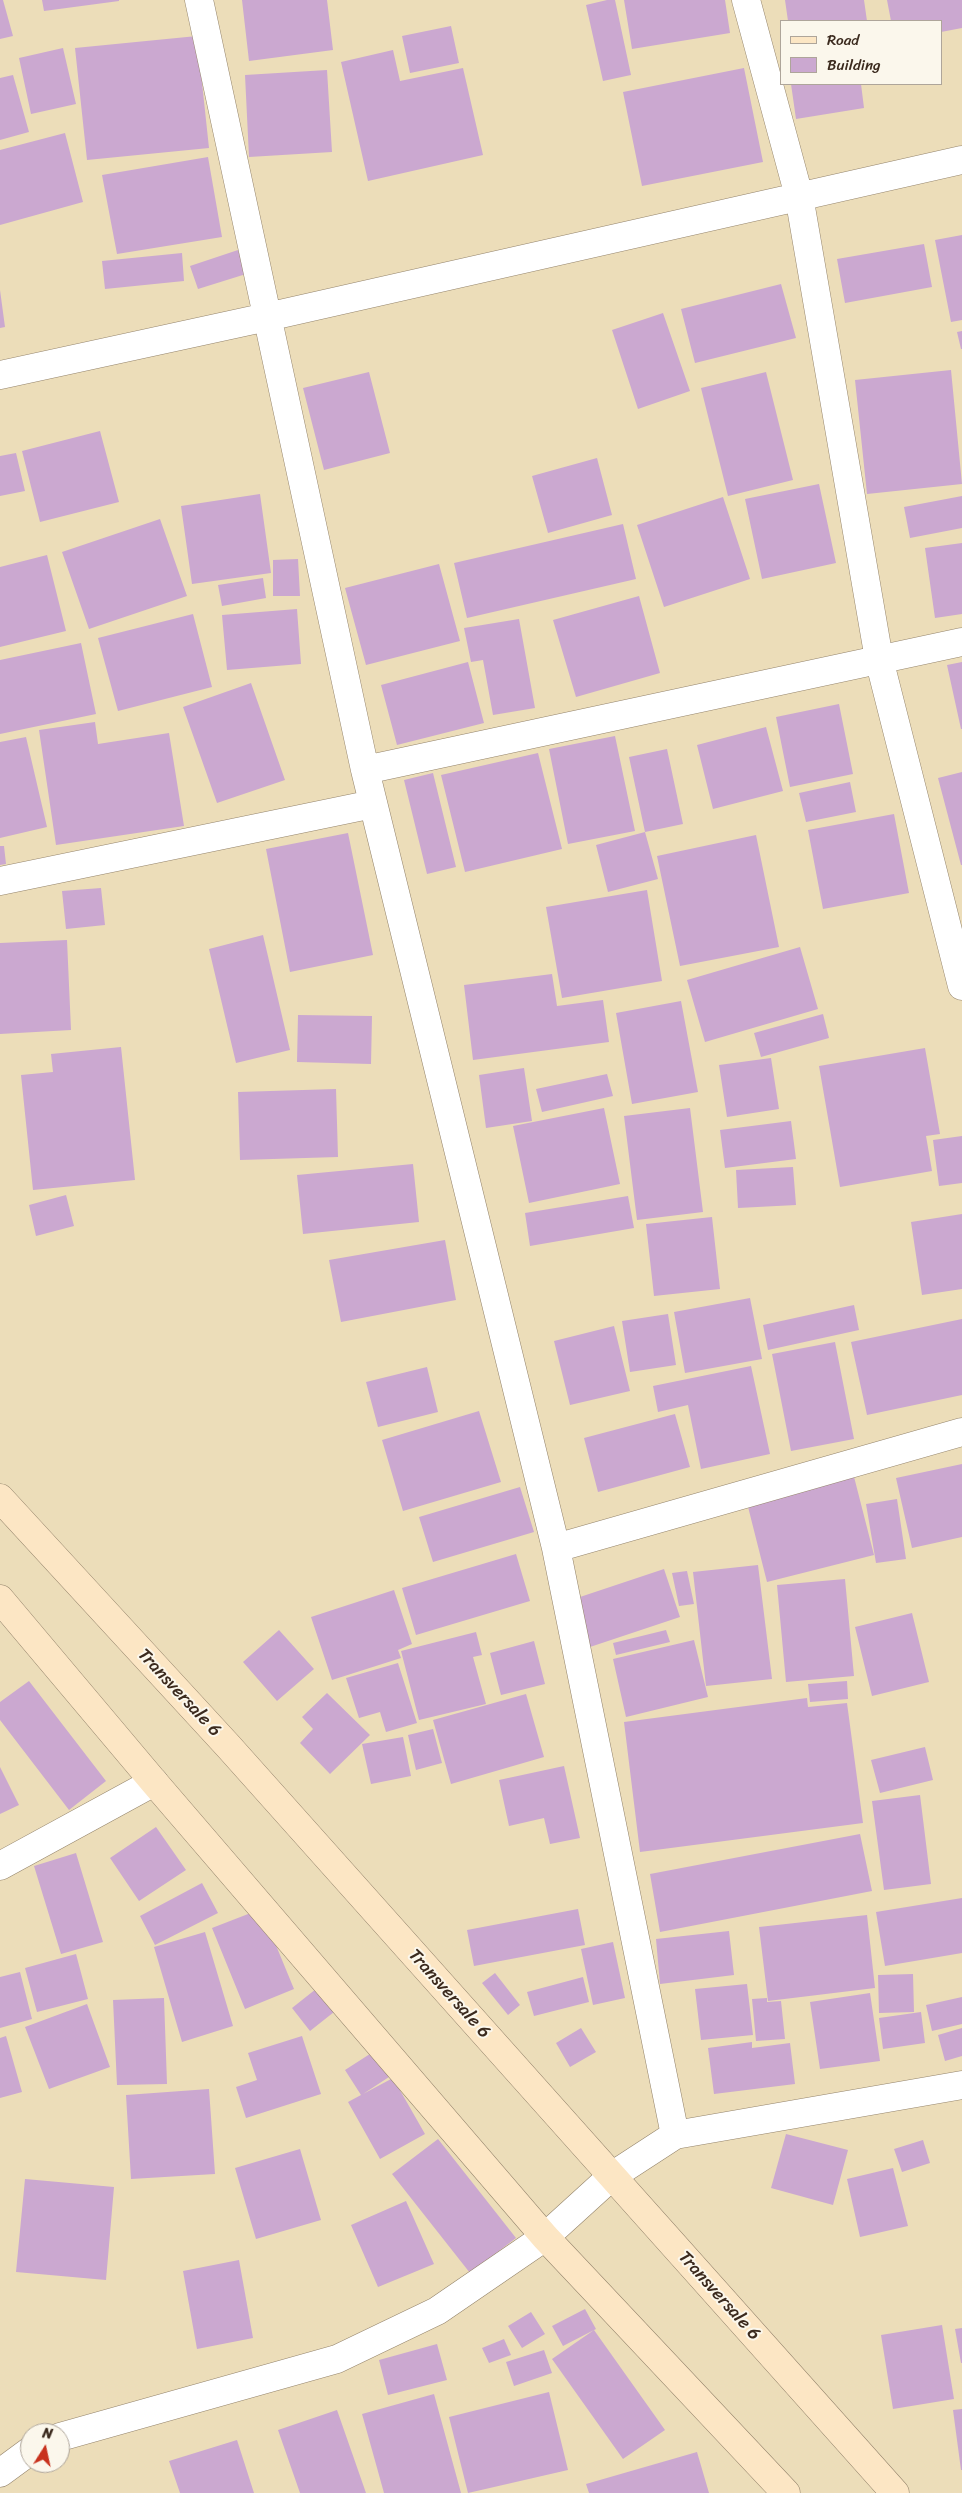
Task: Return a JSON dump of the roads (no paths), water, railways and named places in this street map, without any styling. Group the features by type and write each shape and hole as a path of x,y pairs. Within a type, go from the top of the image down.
{"main road":[{"name":"Transversale 6","path":"0,1498 229,1747 895,2493"},
{"path":"0,1599 154,1782 545,2237 786,2493"}],"street":[{"path":"199,0 365,770 556,1548 676,2135"},
{"path":"746,0 799,196 879,659 962,986"},
{"path":"0,375 267,317 962,160"},
{"path":"365,770 962,642"},
{"path":"0,881 373,804"},
{"path":"556,1548 962,1432"},
{"path":"0,1866 154,1782"},
{"path":"70,2434 337,2359 437,2311 545,2237 612,2176 676,2135 962,2085"},
{"path":"0,2473 20,2458"}]}
